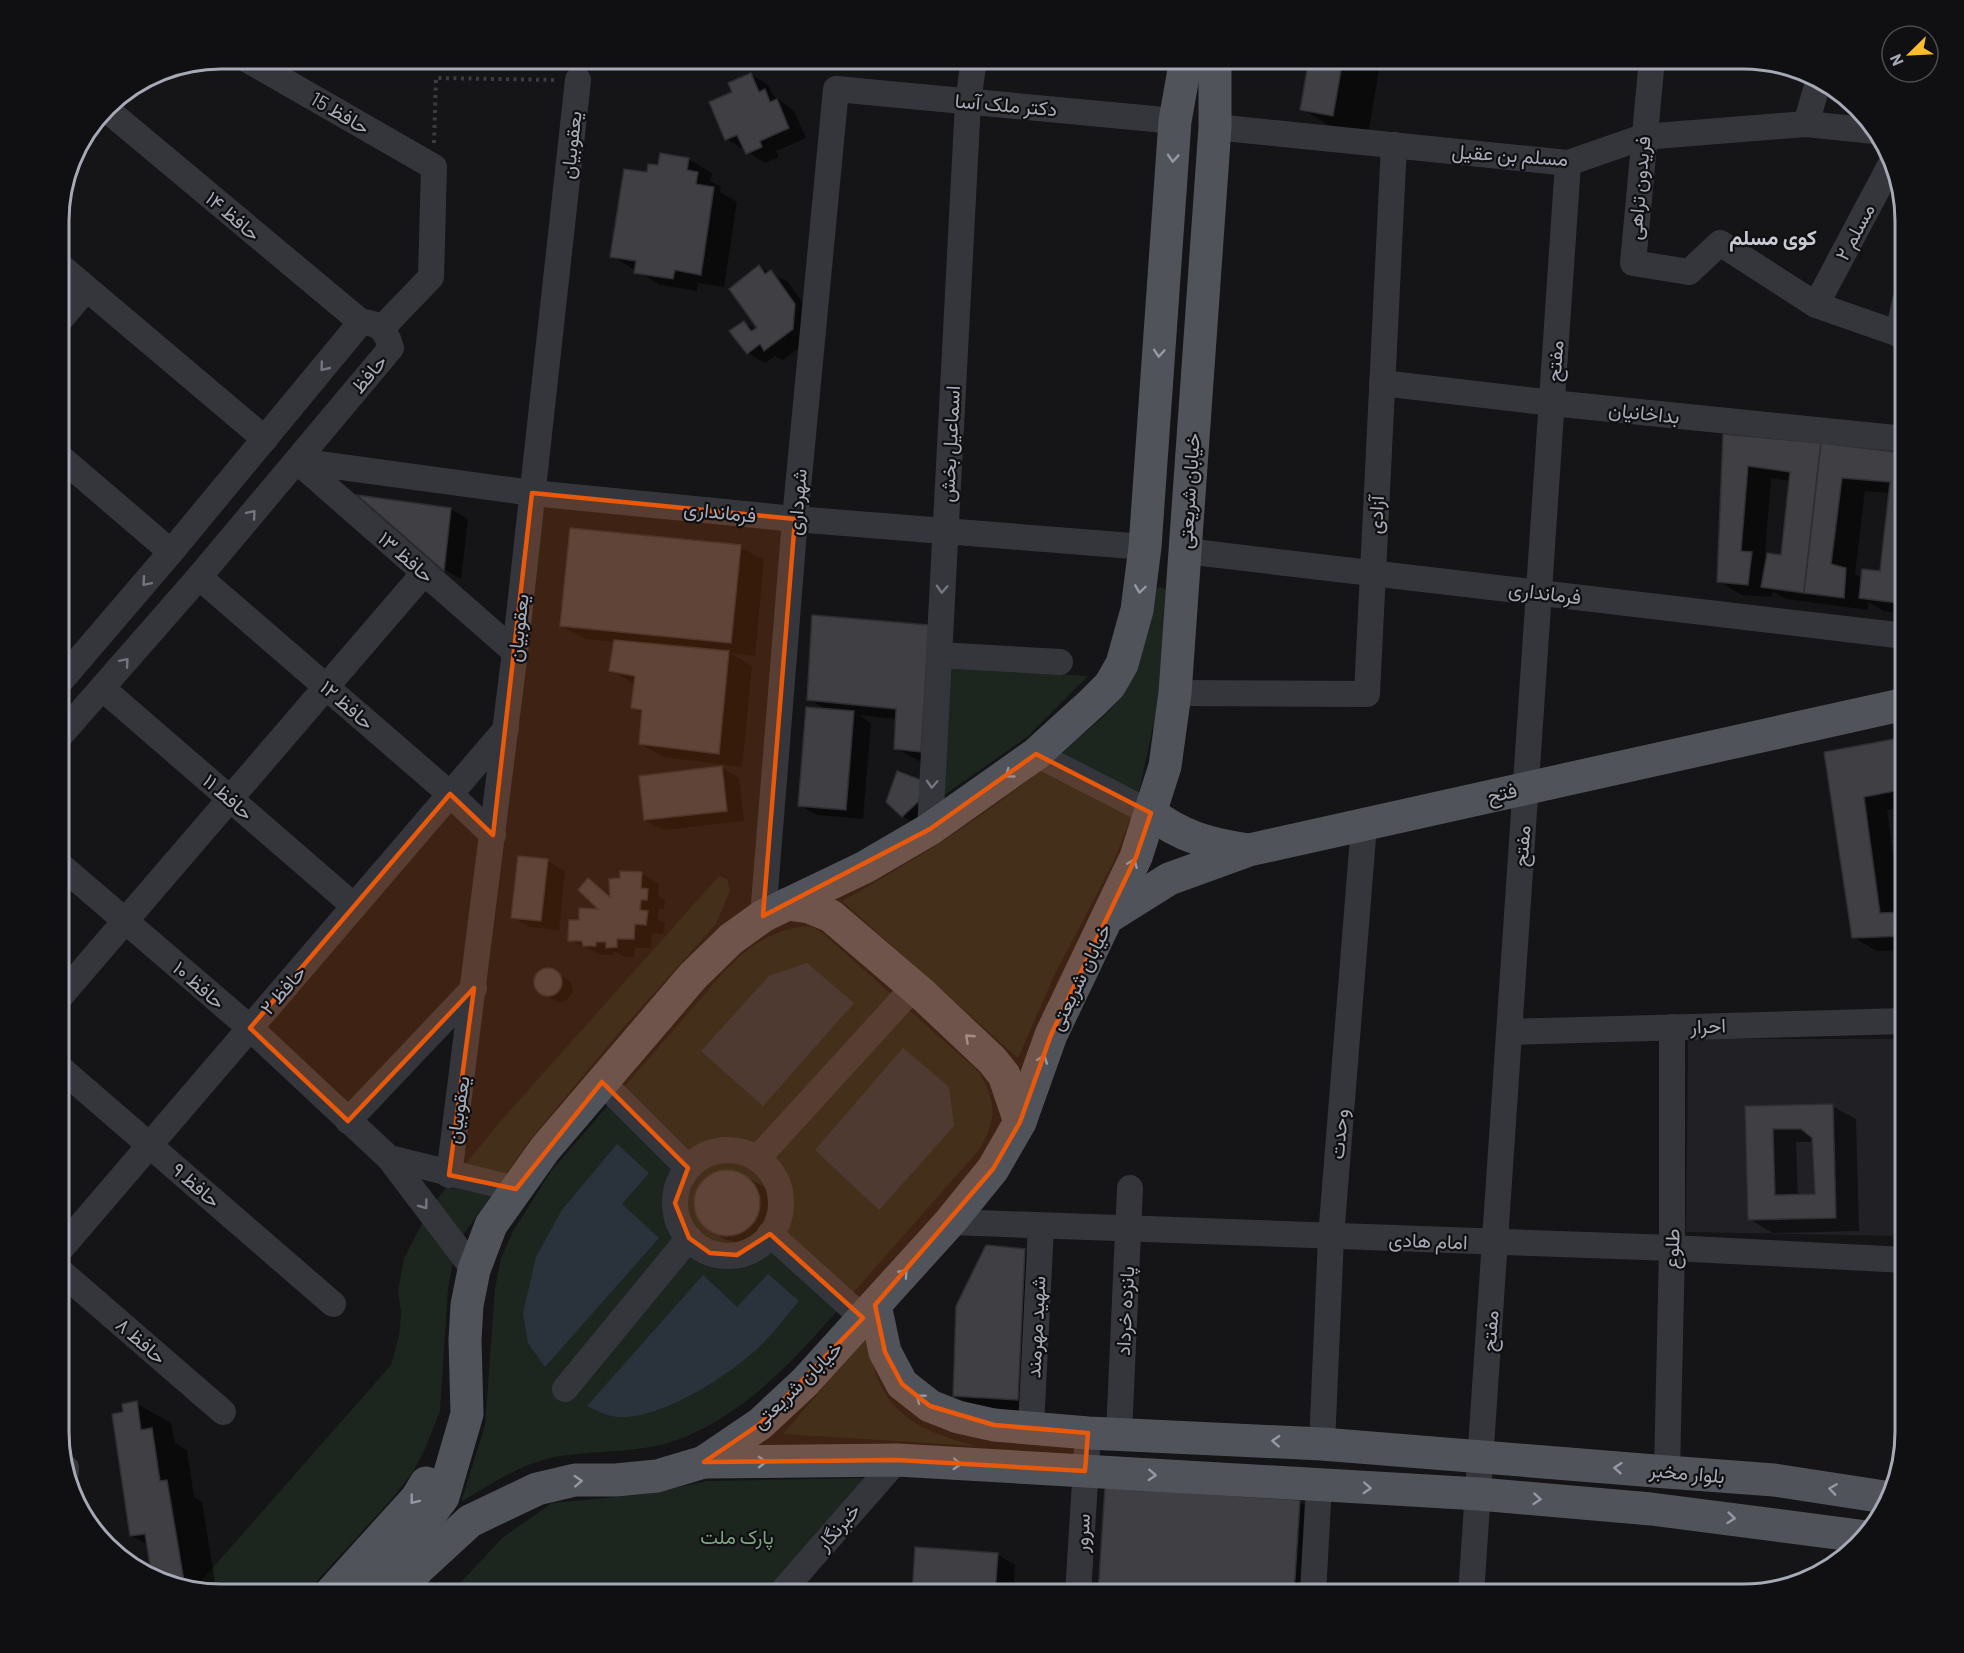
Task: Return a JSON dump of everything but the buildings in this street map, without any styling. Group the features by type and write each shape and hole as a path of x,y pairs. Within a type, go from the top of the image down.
{"main road":[{"name":"خیابان شریعتی","path":"416,1571 443,1497 467,1414 466,1317 474,1270 491,1225 516,1189 602,1082 693,976 731,939 775,910 865,867 930,829 1036,754 1110,685 1122,664 1137,610 1145,547 1176,121 1184,69"},
{"name":"خیابان شریعتی","path":"416,1571 470,1521 537,1489 575,1480 616,1480 657,1476 704,1462 760,1424 805,1382 950,1222 993,1169 1020,1122 1051,1035 1076,979 1110,916 1136,857 1165,765 1175,693 1215,127 1215,69"},
{"path":"1145,547 1185,551"},
{"name":"فتح","path":"1110,916 1169,879 1250,850 1895,706"},
{"path":"1151,813 1187,837 1207,844 1250,850"},
{"path":"775,910 809,907 831,916 914,987 992,1060 1008,1085 1020,1122"},
{"name":"بلوار مخبر","path":"869,1312 885,1352 902,1384 930,1406 958,1417 994,1425 1104,1434 1322,1444 1774,1480 1880,1496"},
{"path":"339,1584 417,1498 467,1414"},
{"name":"بلوار مخبر","path":"704,1462 897,1460 1479,1494 1663,1510 1854,1535"},
{"path":"387,1584 416,1571"},
{"path":"405,1584 416,1571"}],"street":[{"name":"حافظ 15","path":"265,69 434,167"},
{"name":"اسماعیل بخش","path":"930,829 968,102 972,69"},
{"name":"فریدون تراهی","path":"1651,69 1633,263 1689,272 1720,243 1816,305 1895,333"},
{"name":"یعقوبیان","path":"449,1175 506,729 578,80"},
{"path":"1806,124 1816,88"},
{"name":"دکتر ملک آسا","path":"836,89 1176,121"},
{"name":"شهرداری","path":"775,910 795,519 836,89"},
{"name":"حافظ ۱۴","path":"112,114 371,325"},
{"name":"مسلم بن عقیل","path":"1215,127 1568,163 1643,137 1806,124 1865,130"},
{"name":"آزادی","path":"1175,693 1367,694 1394,145"},
{"name":"مفتح","path":"1479,1494 1568,163"},
{"path":"371,325 431,277 434,167"},
{"name":"مسلم ۲","path":"1816,305 1887,172"},
{"path":"69,274 265,439"},
{"path":"69,310 86,290"},
{"name":"حافظ","path":"69,662 171,552 265,439 371,325 391,348 199,577 69,726"},
{"name":"بداخانیان","path":"1382,383 1552,404 1895,438"},
{"name":"فرمانداری","path":"297,461 532,493 795,519 1145,547"},
{"name":"حافظ ۱۳","path":"297,461 515,652"},
{"path":"69,465 171,552"},
{"name":"فرمانداری","path":"1185,551 1895,635"},
{"path":"69,986 423,573"},
{"name":"حافظ ۱۲","path":"199,577 450,794 493,835"},
{"path":"939,655 1060,662"},
{"name":"حافظ ۱۱","path":"102,688 354,906"},
{"name":"حافظ ۲","path":"69,1239 506,729"},
{"path":"1036,754 1151,813"},
{"name":"وحدت","path":"1322,1444 1331,1237 1364,825"},
{"name":"حافظ ۱۰","path":"69,873 250,1028 388,1158 474,1270"},
{"path":"757,1159 914,987"},
{"path":"348,1120 474,988"},
{"name":"احرار","path":"1510,1032 1895,1020"},
{"name":"طلوع","path":"1667,1472 1672,1248 1672,1027"},
{"name":"حافظ ۹","path":"69,1076 333,1304"},
{"path":"602,1082 688,1168"},
{"path":"733,1150 757,1159 770,1172 778,1188 780,1212 770,1234 750,1251 737,1255 710,1253 688,1238 681,1227 675,1203 681,1178 688,1168 708,1153 733,1150"},
{"path":"388,1158 449,1175 516,1189"},
{"name":"پانزده خرداد","path":"1085,1471 1104,1434 1129,1229 1130,1188"},
{"name":"امام هادی","path":"950,1222 1672,1248 1895,1259"},
{"name":"شهید مهرمند","path":"1031,1428 1041,1226"},
{"path":"770,1234 869,1312"},
{"path":"565,1389 688,1238"},
{"name":"حافظ ۸","path":"69,1279 223,1412"},
{"name":"خبرنگار","path":"789,1584 897,1460"},
{"name":"سرور","path":"1079,1584 1085,1471"},
{"path":"1314,1584 1319,1485"},
{"path":"1471,1584 1479,1494"}],"path":[{"path":"434,167 436,78 578,80"}],"highlighted area":[{"path":"532,493 795,519 763,916 930,829 1036,754 1151,813 1136,857 1051,1035 1020,1122 993,1169 875,1305 885,1352 902,1384 930,1406 994,1425 1088,1433 1085,1471 897,1460 704,1462 760,1424 863,1318 770,1234 737,1255 710,1253 689,1238 675,1203 688,1168 602,1082 516,1189 449,1175 474,988 348,1121 250,1028 450,794 493,835"}],"shaded area":[{"path":"807,963 854,1003 763,1106 701,1051 769,976"},
{"path":"1688,1039 1895,1039 1895,1236 1686,1232"},
{"path":"903,1048 949,1087 954,1126 879,1210 815,1150"},
{"path":"617,1144 649,1173 622,1204 659,1238 545,1367 528,1343 523,1313 536,1257 562,1210"},
{"path":"768,1274 799,1301 764,1342 729,1371 667,1407 645,1414 625,1417 608,1415 587,1406 703,1275 737,1307"}],"green space":[{"path":"1156,588 1166,589 1167,594 1159,700 1136,805 1113,863 1054,976 1018,1058 842,901 933,847 992,807 1048,764 1103,717 1116,703 1125,688"},
{"path":"949,667 1088,676 1027,737 940,798"},
{"path":"719,876 727,879 730,891 716,924 622,1029 529,1141 464,1234 453,1262 448,1290 440,1411 413,1472 391,1500 314,1584 200,1583 391,1365 399,1335 401,1313 398,1290 404,1258 432,1205 498,1124"},
{"path":"808,926 819,930 979,1072 989,1093 992,1119 979,1150 800,1352 736,1409 685,1437 656,1446 568,1455 539,1461 512,1472 461,1502 485,1425 495,1288 501,1258 513,1231 551,1171 722,974 760,941 782,931"},
{"path":"867,1337 879,1382 889,1399 901,1412 915,1423 933,1432 976,1446 783,1434"},
{"name":"پارک ملت","path":"866,1478 773,1584 459,1584 502,1538 552,1503 646,1494 707,1481"}],"district":[{"name":"کوی مسلم","path":"1773,238"}]}
